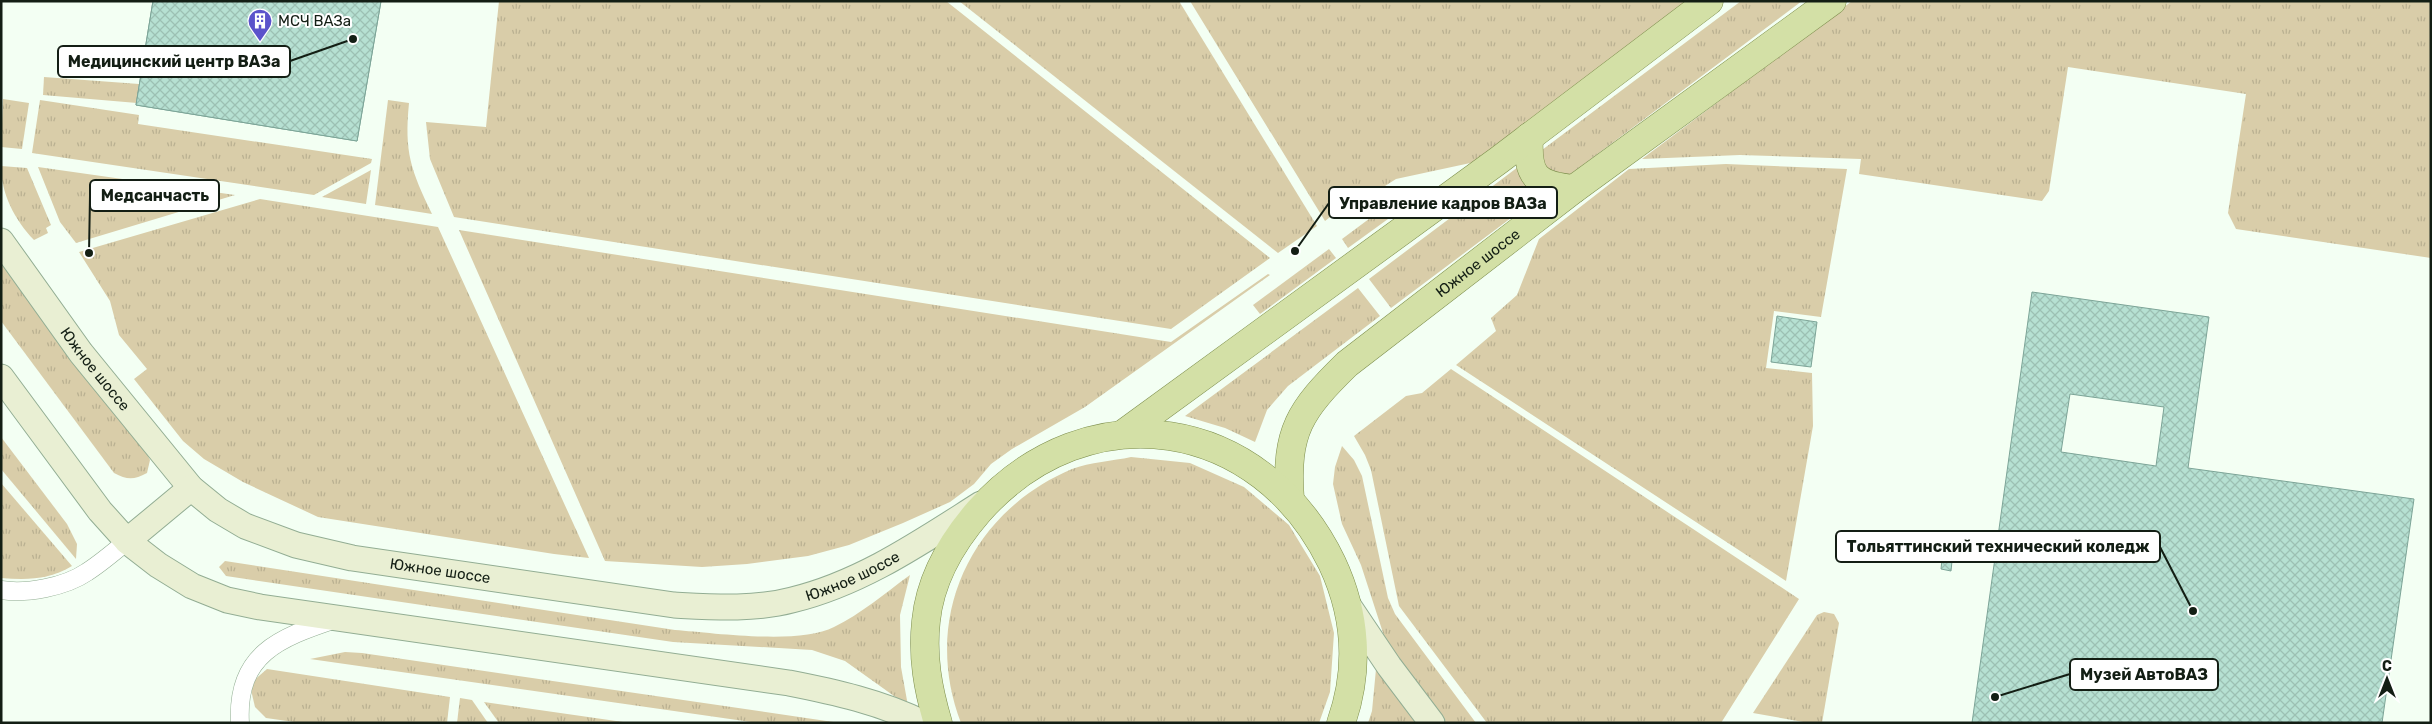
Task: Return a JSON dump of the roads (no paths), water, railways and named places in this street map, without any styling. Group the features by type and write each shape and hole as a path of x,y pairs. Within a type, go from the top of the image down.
{"main road":[{"path":"1123,434 1529,137 1709,1"},
{"name":"Южное шоссе","path":"1290,499 1288,469 1291,442 1302,416 1315,394 1346,364 1574,189 1832,1"},
{"path":"1529,137 1528,156 1530,170 1538,180 1552,187 1574,189"},
{"name":"Южное шоссе","path":"1,241 81,353 191,488 218,510 245,526 296,545 362,559 674,605 715,608 750,606 791,600 840,584 889,562 990,499"},
{"path":"1,377 100,511 127,541 158,565 192,586 227,600 260,608 789,683 837,692 874,702 923,723"},
{"path":"938,723 925,669 926,620 932,590 945,560 963,529 990,499 1035,465 1070,446 1097,437 1123,434 1169,436 1201,444 1236,458 1262,475 1290,499 1326,550 1348,604 1389,666 1432,723"},
{"path":"127,541 191,488"},
{"path":"1341,723 1352,682 1353,636 1348,604"}],"street":[{"path":"1,590 15,592 46,588 86,573 127,541"},
{"path":"240,723 239,705 244,680 255,662 279,642 340,618"}],"place":[{"name":"Медицинский центр ВАЗа","path":"353,39"},
{"name":"МСЧ ВАЗа","path":"260,42"},
{"name":"Управление кадров ВАЗа","path":"1295,251"},
{"name":"Медсанчасть","path":"89,253"},
{"name":"Тольяттинский технический коледж","path":"2193,611"},
{"name":"Музей АвтоВАЗ","path":"1995,697"}]}
